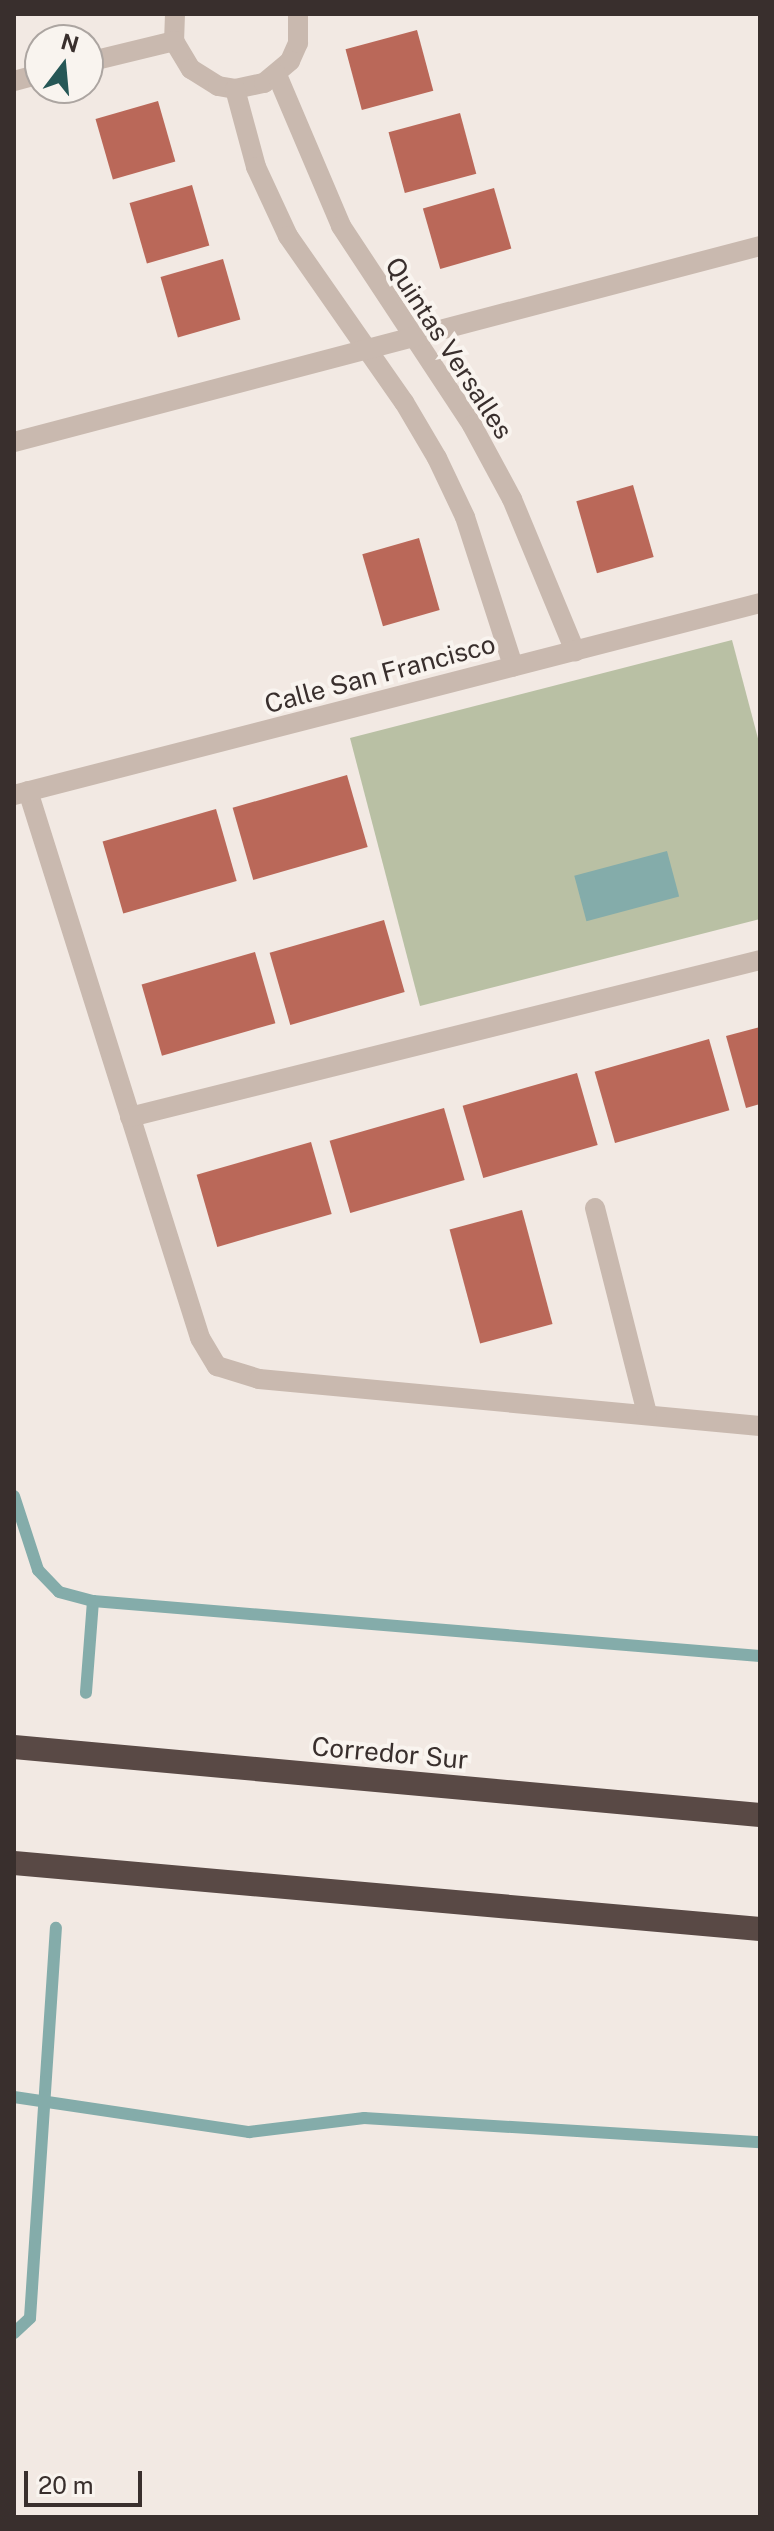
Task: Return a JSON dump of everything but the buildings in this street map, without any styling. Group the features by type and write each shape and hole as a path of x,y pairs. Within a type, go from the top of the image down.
{"highway":[{"name":"Corredor Sur","path":"14,1747 760,1815"},
{"path":"14,1863 760,1929"}],"street":[{"path":"175,14 174,41 203,79 235,89 277,75 298,43 298,14"},
{"path":"104,58 174,41"},
{"name":"Quintas Versalles","path":"277,75 341,226 472,425 512,499 575,651"},
{"path":"235,89 256,167 288,236 424,436 465,517 513,666"},
{"path":"14,442 760,246"},
{"name":"Calle San Francisco","path":"21,793 760,603"},
{"path":"21,793 130,1117 200,1338 217,1366 259,1379 760,1426"},
{"path":"130,1117 760,960"},
{"path":"595,1208 647,1414"}],"green space":[{"path":"732,640 760,746 760,919 420,1006 350,738"}],"water":[{"path":"667,851 679,896 586,921 574,876"}],"waterway":[{"path":"14,1496 38,1570 59,1592 93,1601 86,1693"},
{"path":"93,1601 760,1656"},
{"path":"14,2333 30,2318 56,1928"},
{"path":"14,2097 249,2132 364,2118 760,2142"}]}
